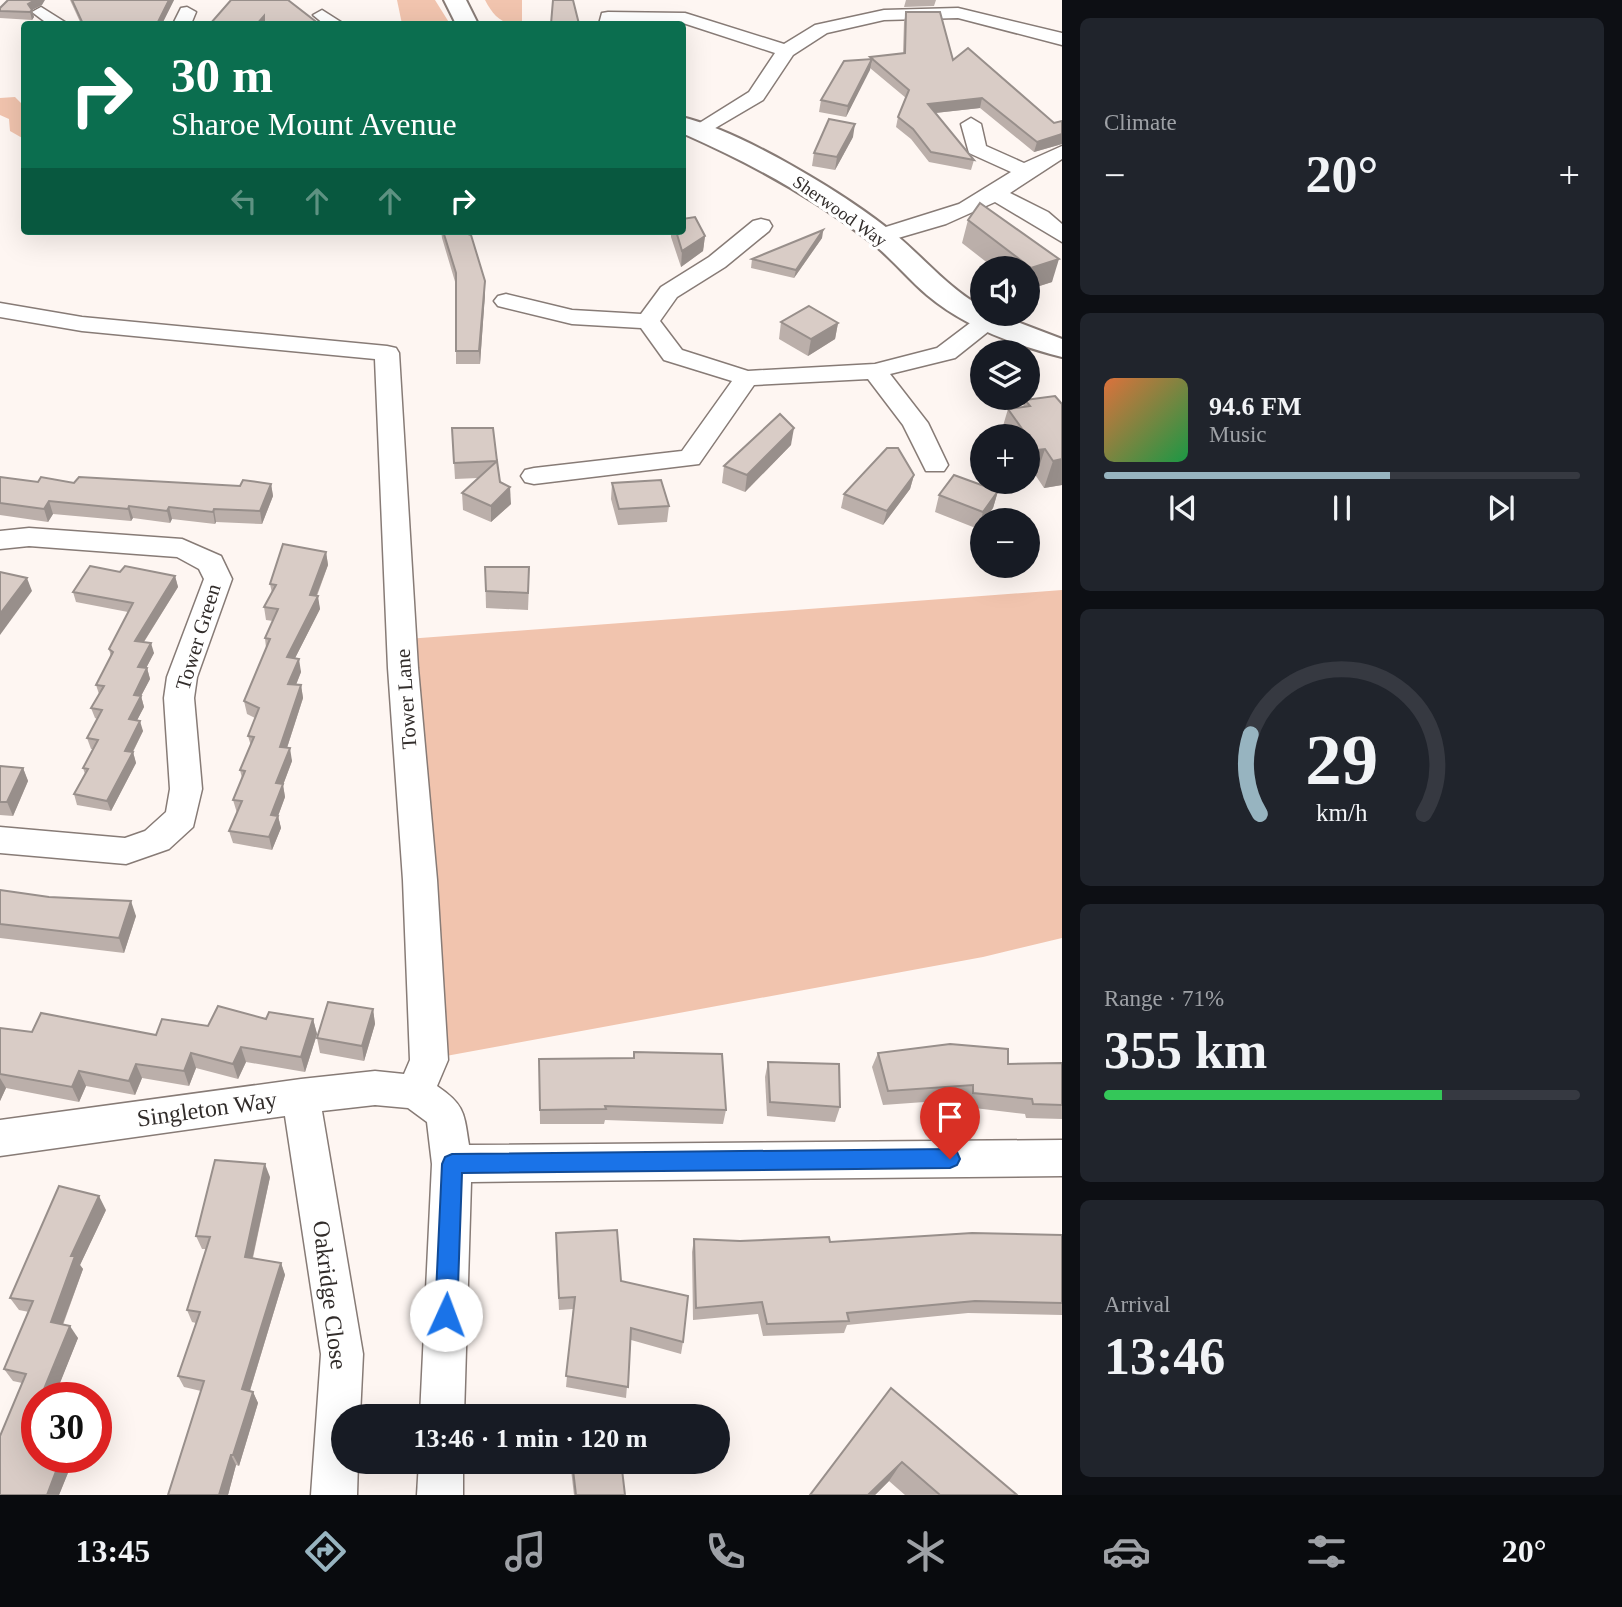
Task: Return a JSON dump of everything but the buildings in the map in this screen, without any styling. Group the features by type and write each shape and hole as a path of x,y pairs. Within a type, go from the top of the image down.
{"street":[{"path":"455,0 466,21"},
{"path":"41,12 54,21"},
{"path":"691,127 756,96 786,51 821,29 884,15 958,13 1062,39"},
{"path":"608,21 608,17 685,19 786,51"},
{"path":"971,124 976,149 1023,170"},
{"name":"Sherwood Way","path":"691,127 796,179 881,236 935,288 970,311"},
{"path":"881,236 950,216 994,194 1023,170 1062,152"},
{"path":"994,194 1040,217 1062,234"},
{"path":"648,321 669,292 717,262 761,226"},
{"path":"506,301 572,317 648,321"},
{"name":"Tower Lane","path":"0,310 82,324 387,353 403,668 420,880 423,988 429,1060 415,1092"},
{"path":"648,321 673,355 747,378 875,371 946,353 981,326"},
{"name":"Sherwood Way","path":"998,326 1062,348"},
{"path":"875,371 915,423 935,465"},
{"path":"534,476 690,458 747,378"},
{"name":"Tower Green","path":"0,540 29,537 182,548 211,563 218,579 182,677 179,698 186,797 181,818 176,824 157,840 127,851 0,840"},
{"name":"Singleton Way","path":"0,1138 301,1096 375,1088 415,1092"},
{"path":"415,1092 445,1114 452,1164 442,1404"},
{"name":"Oakridge Close","path":"301,1096 342,1354 334,1495"},
{"path":"452,1164 1062,1158"},
{"path":"440,1495 441,1474"}],"shaded area":[{"path":"397,0 435,0 448,21 401,21"},
{"path":"485,0 522,0 522,21 504,21 492,11"},
{"path":"15,97 21,103 21,137 10,131 9,119 0,115 0,98"},
{"path":"1062,590 1062,938 983,957 435,1058 407,639"}],"route":[{"path":"446,1315 452,1164 950,1159"}]}
